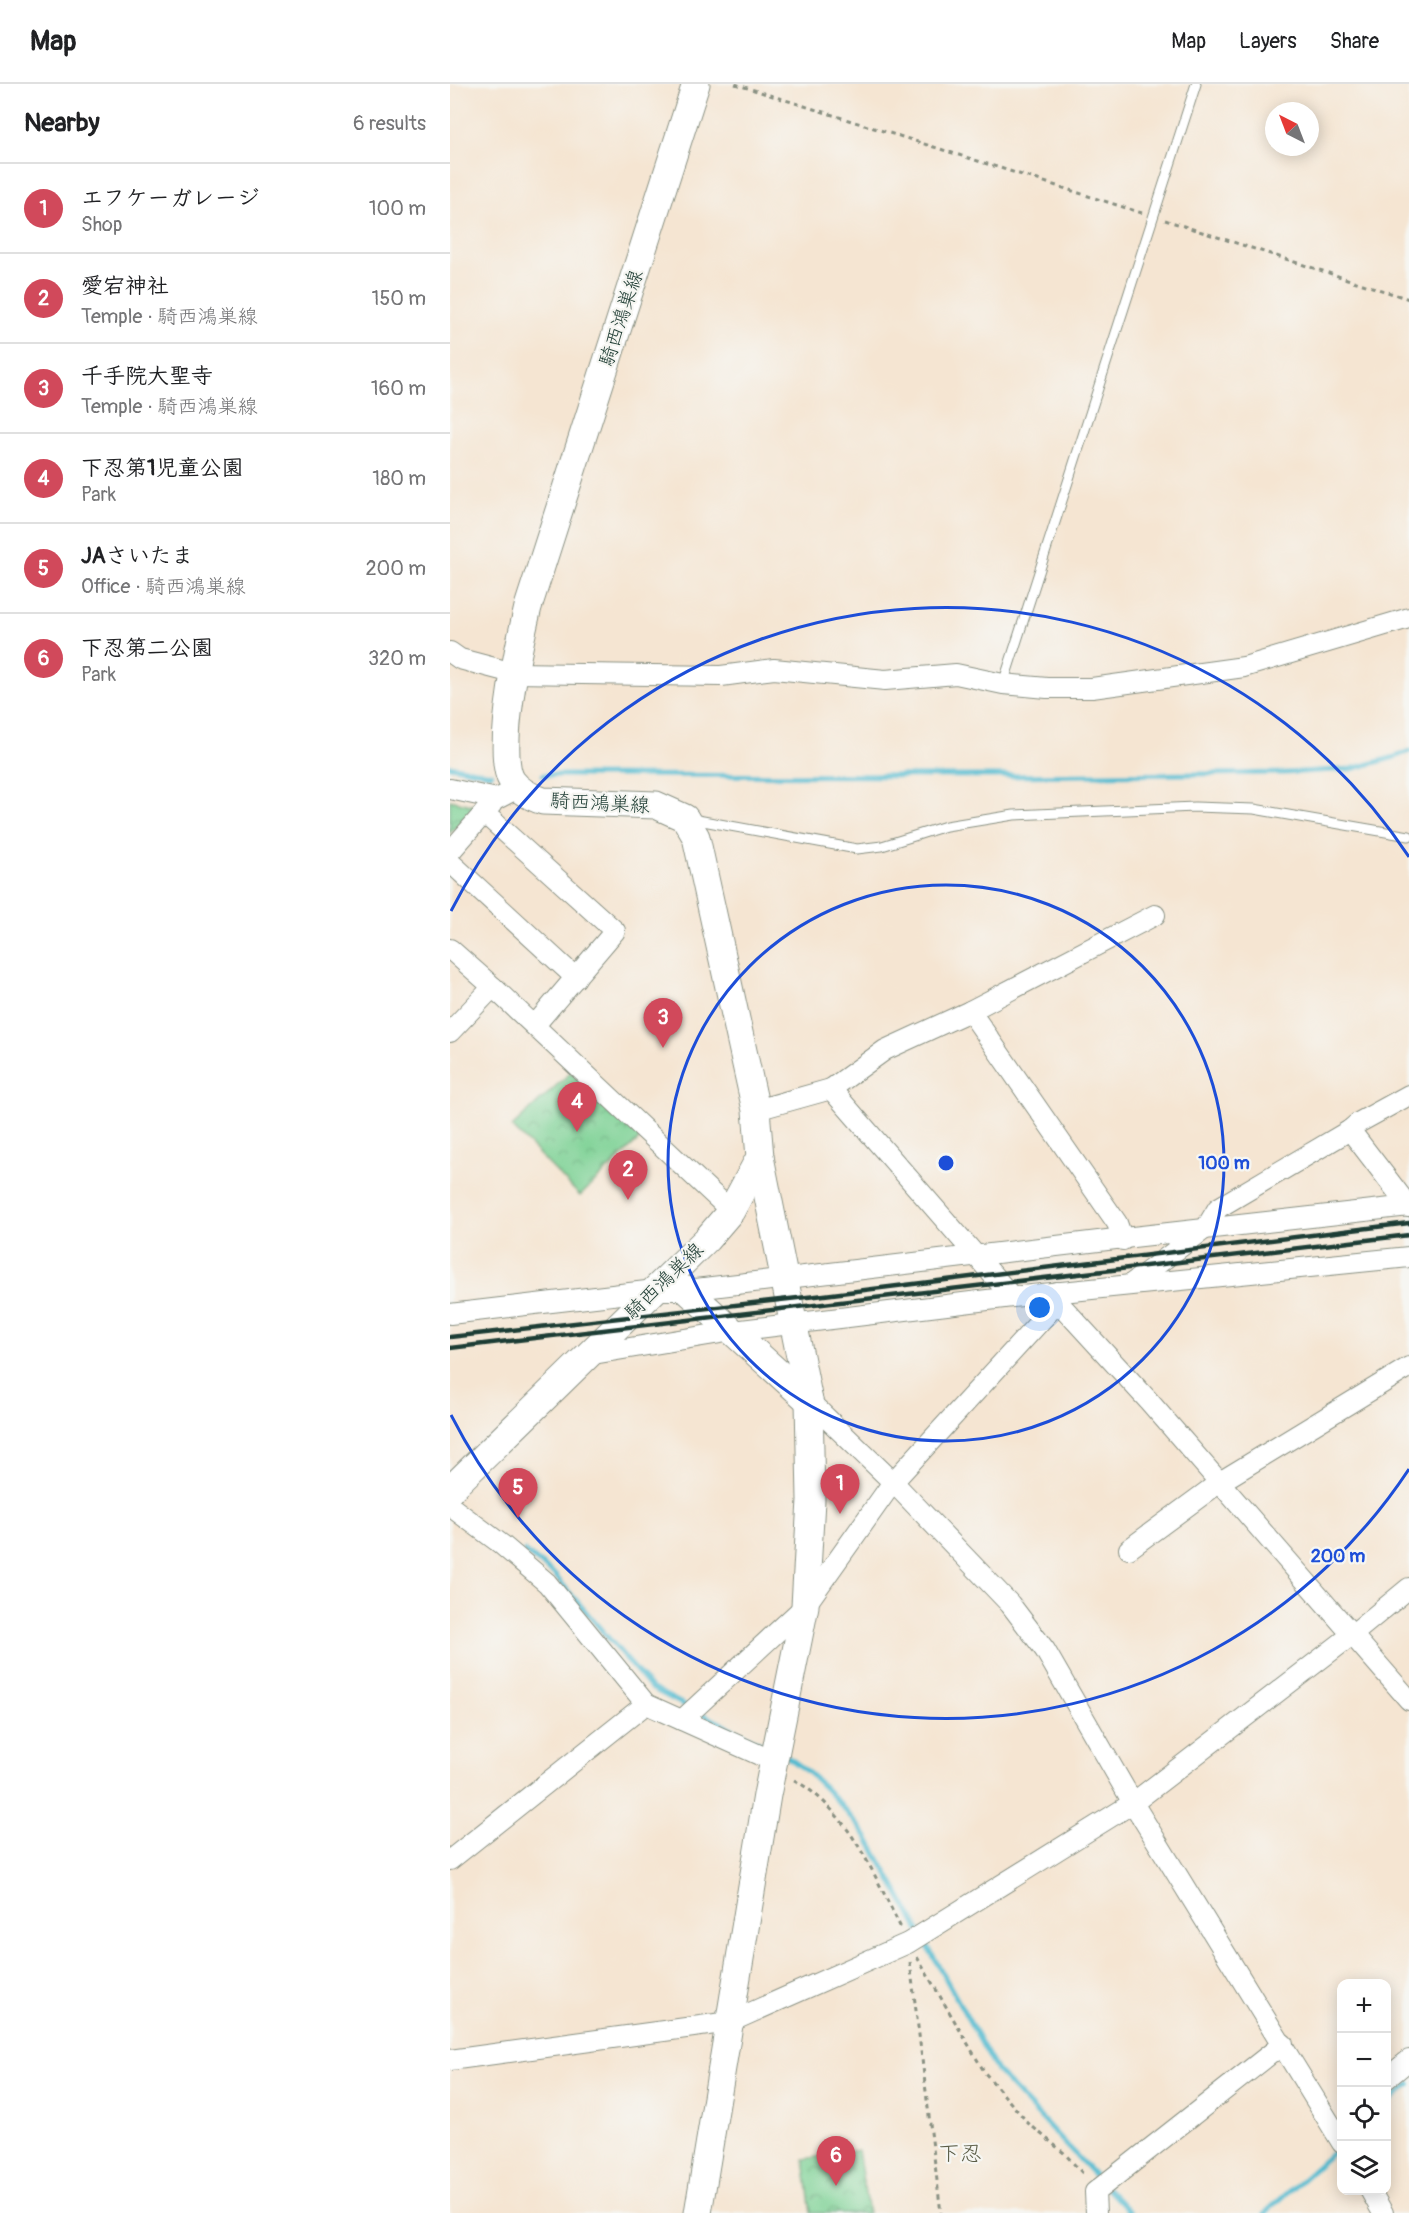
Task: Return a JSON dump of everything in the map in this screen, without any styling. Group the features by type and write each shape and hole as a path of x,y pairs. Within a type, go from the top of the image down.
{"main road":[{"name":"騎西鴻巣線","path":"499,800 511,780 506,766 506,748 513,674 528,607 696,84"},
{"name":"騎西鴻巣線","path":"499,800 528,795 543,801 656,805 685,818"},
{"path":"685,818 696,837 756,1110 760,1157 809,1401 811,1500 805,1606 774,1767 698,2213"},
{"name":"騎西鴻巣線","path":"450,1495 587,1355 707,1239 731,1210 760,1157"},
{"path":"687,1290 809,1401"}],"street":[{"path":"450,652 460,659 513,674 721,676 774,669 885,680 956,674 1003,684 1047,688 1092,688 1245,667 1409,618"},
{"path":"450,789 499,800 615,931 535,1025"},
{"path":"450,852 499,800"},
{"path":"450,862 576,978"},
{"path":"756,1110 831,1089 885,1050 970,1011 1155,915"},
{"path":"450,949 535,1025 731,1210"},
{"path":"450,1032 493,987"},
{"path":"970,1011 1117,1223 1123,1240"},
{"path":"831,1089 977,1254 1012,1297"},
{"path":"1131,1284 1206,1228 1218,1208 1350,1131 1358,1123 1409,1095"},
{"path":"1350,1131 1409,1206"},
{"path":"450,1314 656,1290 687,1290 977,1254 1123,1240 1206,1228 1409,1206"},
{"path":"587,1355 733,1331 1012,1297 1057,1297 1131,1284 1409,1257"},
{"path":"1057,1297 1409,1700"},
{"path":"682,1720 805,1606 893,1482 1057,1297"},
{"path":"1129,1550 1220,1482 1409,1367"},
{"path":"809,1401 893,1482 1017,1613 1045,1650 1133,1803 1337,2127"},
{"path":"450,1495 501,1544 547,1583 646,1704 774,1767"},
{"path":"450,2060 730,2022 908,1943 1133,1803 1353,1634 1409,1588"},
{"path":"450,1860 646,1704"},
{"path":"1096,2213 1095,2192 1283,2044"},
{"path":"1391,2075 1409,2060"},
{"path":"1373,2195 1383,2213"}],"lane":[{"path":"1003,684 1196,84"},
{"path":"685,818 857,849 882,846 946,826 1014,815 1126,812 1195,807 1254,809 1409,836"}],"path":[{"path":"735,84 1409,299"},
{"path":"774,1767 817,1796 845,1828 866,1860 908,1943 985,2073 1028,2123 1064,2153 1086,2177 1095,2192"},
{"path":"908,1943 941,2213"}],"green space":[{"path":"450,800 475,806 450,833"},
{"path":"571,1072 642,1137 580,1196 512,1127"},
{"path":"858,2150 868,2213 811,2213 804,2159"}],"waterway":[{"path":"543,775 1003,776 1285,773 1351,769 1409,751"},
{"path":"450,766 491,774"},
{"path":"525,1552 553,1573 651,1688 688,1707"},
{"path":"696,1711 768,1747"},
{"path":"782,1754 817,1780 867,1837 997,2071 1101,2182"},
{"path":"1391,2100 1409,2084"},
{"path":"1265,2213 1337,2149"},
{"path":"1108,2189 1131,2213"}],"railway":[{"path":"450,1337 816,1296 1409,1223"},
{"path":"450,1348 1409,1235"}],"place":[{"name":"千手院大聖寺","path":"663,1048"},
{"name":"下忍第1児童公園","path":"577,1132"},
{"name":"愛宕神社","path":"628,1200"},
{"name":"エフケーガレージ","path":"840,1514"},
{"name":"JAさいたま","path":"518,1518"},
{"name":"下忍第二公園","path":"836,2186"}],"district":[{"name":"下忍","path":"960,2154"}]}
